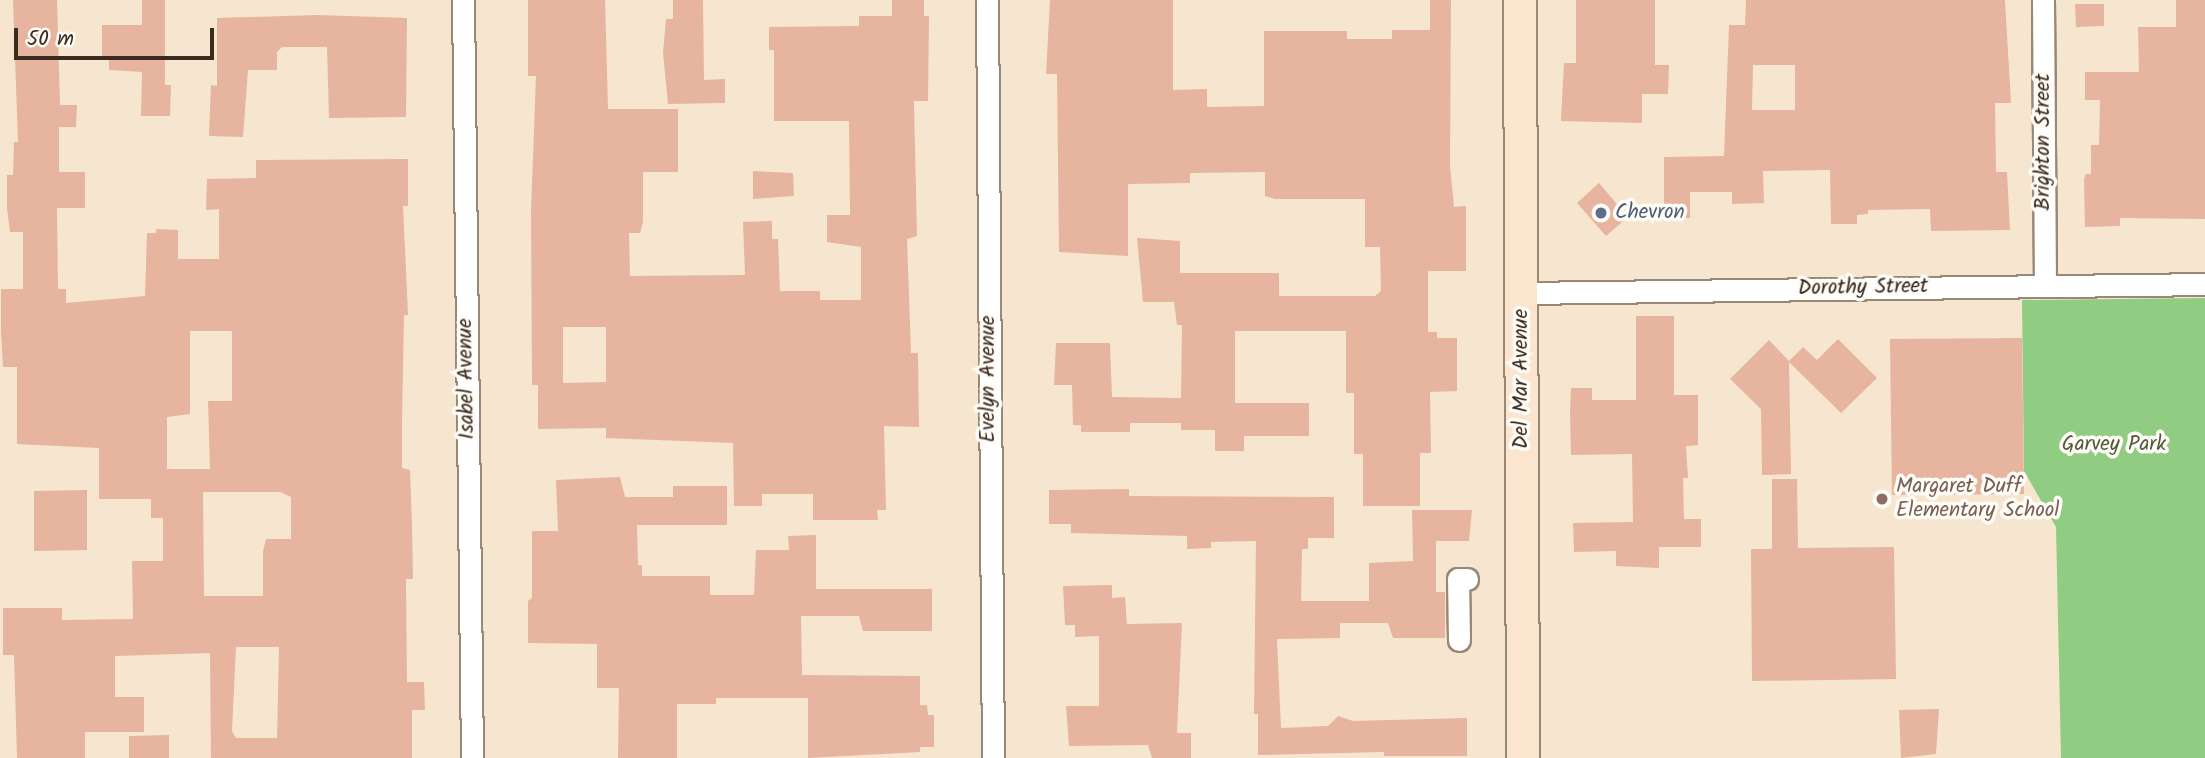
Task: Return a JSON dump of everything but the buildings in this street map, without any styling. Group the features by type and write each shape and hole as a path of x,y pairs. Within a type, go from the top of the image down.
{"main road":[{"name":"Del Mar Avenue","path":"1520,0 1523,758"}],"street":[{"name":"Isabel Avenue","path":"463,0 472,758"},
{"name":"Evelyn Avenue","path":"987,0 993,758"},
{"name":"Brighton Street","path":"2043,0 2045,285"},
{"name":"Dorothy Street","path":"1522,293 2205,284"},
{"path":"1458,640 1458,579 1467,579"}],"green space":[{"name":"Garvey Park","path":"2205,298 2205,758 2061,758 2056,527 2024,471 2022,300"}],"place":[{"name":"Chevron","path":"1601,213"},
{"name":"Margaret Duff Elementary School","path":"1882,499"}]}
